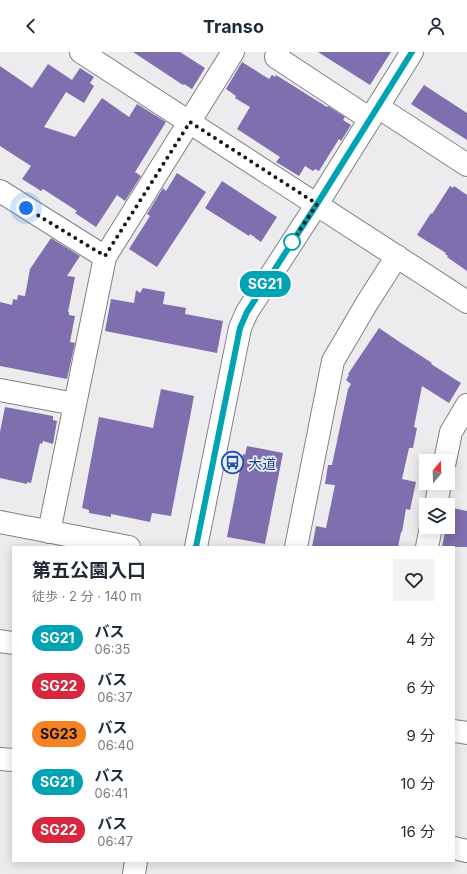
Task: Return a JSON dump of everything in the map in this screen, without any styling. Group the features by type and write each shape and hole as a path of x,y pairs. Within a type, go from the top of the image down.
{"street":[{"path":"81,52 467,302"},
{"path":"49,532 105,256 233,52"},
{"path":"196,546 240,328 247,312 317,204 412,52"},
{"path":"276,57 467,165"},
{"path":"0,191 105,256"},
{"path":"296,546 333,361 397,256"},
{"path":"0,390 75,404"},
{"path":"446,454 451,432 467,405"},
{"path":"0,522 124,546"},
{"path":"427,546 430,534"},
{"path":"0,641 12,644"},
{"path":"455,731 467,733"},
{"path":"0,758 12,760"},
{"path":"455,848 467,851"},
{"path":"134,874 136,862"}],"building":[{"path":"133,52 180,52 205,68 192,89 184,84 183,85"},
{"path":"318,52 391,52 370,85"},
{"path":"242,62 269,79 272,75 275,77 276,75 345,117 343,120 351,125 341,141 339,139 319,171 315,169 313,171 305,166 299,176 276,162 280,157 237,129 250,107 235,98 236,96 226,89"},
{"path":"48,64 72,80 80,68 94,77 90,83 94,86 84,103 66,92 44,127 75,137 102,98 129,117 137,104 166,122 135,172 141,176 125,201 117,195 96,227 75,213 77,211 43,189 41,191 22,179 31,166 0,146 0,66 32,88"},
{"path":"424,85 467,113 467,140 411,104"},
{"path":"177,173 206,192 157,267 129,249 150,216 147,214 163,188 166,191"},
{"path":"222,181 277,217 261,242 205,208"},
{"path":"450,186 453,188 454,186 467,195 467,271 447,257 448,256 445,254 446,253 417,235"},
{"path":"51,238 80,256 67,276 75,277 68,312 69,315 75,316 70,342 75,343 67,379 0,366 0,302 12,305 13,299 17,300 18,295 25,296 30,269"},
{"path":"143,288 165,292 163,304 186,308 185,314 223,321 217,353 105,331 111,299 134,303 136,290 140,293"},
{"path":"379,328 461,383 449,403 422,386 414,427 417,428 413,448 409,448 402,479 416,482 410,510 406,509 398,546 312,546 316,526 326,528 335,485 325,484 328,465 332,465 348,389 351,384 346,380 349,375 348,374"},
{"path":"161,389 194,396 171,516 152,513 150,522 111,514 111,517 89,513 89,510 82,508 99,417 153,428"},
{"path":"5,407 53,416 53,420 57,421 53,444 43,441 42,444 40,443 31,483 27,482 27,484 0,478 0,432"},
{"path":"247,446 283,453 265,544 227,537 243,454 245,455"},
{"path":"455,508 467,511 467,547 442,546 445,534 455,534"}],"bus line":[{"name":"SG21","path":"196,546 240,328 247,312 317,204 412,52"}],"place":[{"name":"大道","path":"233,463"}],"route":[{"path":"26,208 105,256 190,122 317,204 292,242"}]}
